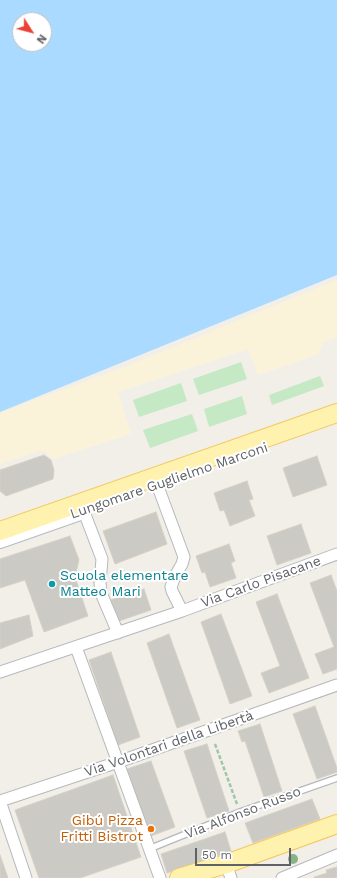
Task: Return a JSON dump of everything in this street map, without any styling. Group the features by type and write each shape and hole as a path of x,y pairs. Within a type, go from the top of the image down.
{"main road":[{"name":"Lungomare Guglielmo Marconi","path":"0,531 82,507 337,413"},
{"path":"179,878 228,871 337,824"}],"street":[{"name":"Lungomare Guglielmo Marconi","path":"156,481 337,422"},
{"path":"156,481 184,556 182,564 171,587 182,611"},
{"name":"Lungomare Guglielmo Marconi","path":"0,540 82,507"},
{"path":"82,507 102,559 100,583 101,593 118,633"},
{"name":"Via Carlo Pisacane","path":"0,672 182,611 337,554"},
{"path":"76,647 160,878"},
{"name":"Via Volontari della Libertà","path":"0,801 118,762 337,685"},
{"path":"0,801 26,878"},
{"path":"282,878 337,855"}],"lane":[{"name":"Via Alfonso Russo","path":"149,849 240,812 337,778"}],"path":[{"path":"215,744 240,812"}],"green space":[{"path":"241,362 247,379 199,395 193,379"},
{"path":"320,376 324,386 272,405 269,395"},
{"path":"181,383 187,401 139,417 133,400"},
{"path":"242,396 247,414 209,427 204,409"},
{"path":"192,414 198,431 150,448 143,430"}],"sand":[{"path":"337,280 337,337 323,342 319,354 258,375 248,349 118,392 131,434 53,459 45,451 39,451 0,464 0,413 130,365"}],"water":[{"path":"0,0 337,0 337,275 0,412"}],"building":[{"path":"44,455 51,460 54,470 53,479 6,496 0,491 0,470"},
{"path":"317,456 327,485 293,497 283,468"},
{"path":"247,481 253,499 249,500 255,516 230,526 224,510 220,511 214,493"},
{"path":"156,512 167,544 115,564 103,531"},
{"path":"301,524 311,553 277,565 267,536"},
{"name":"Scuola elementare Matteo Mari","path":"70,536 79,560 75,577 88,616 44,632 25,580 0,588 0,559"},
{"path":"229,544 235,561 231,563 236,578 210,587 205,572 202,573 196,556"},
{"path":"331,575 337,591 337,669 323,674 315,654 334,647 310,583"},
{"path":"144,589 151,610 119,621 111,600"},
{"path":"277,594 309,678 269,693 261,673 280,666 256,602"},
{"path":"221,614 252,696 230,704 201,622"},
{"name":"Scuola elementare Matteo Mari","path":"29,615 33,636 0,649 0,623"},
{"path":"169,634 200,720 177,728 147,643"},
{"path":"111,652 140,737 118,745 89,660"},
{"path":"315,706 337,768 337,772 317,779 293,714"},
{"path":"260,724 282,791 264,797 245,741 242,742 238,731"},
{"path":"207,744 229,811 207,818 184,751"},
{"path":"151,761 175,827 151,836 127,769"},
{"path":"113,775 141,857 80,878 39,878 15,810"},
{"path":"312,799 320,819 253,843 245,823"},
{"path":"225,832 231,851 167,873 161,854"},
{"path":"0,855 8,878 0,878"},
{"path":"337,867 337,878 314,878 327,873 326,870"}],"place":[{"name":"Scuola elementare Matteo Mari","path":"52,584"},
{"name":"Gibú Pizza Fritti Bistrot","path":"151,829"}]}
